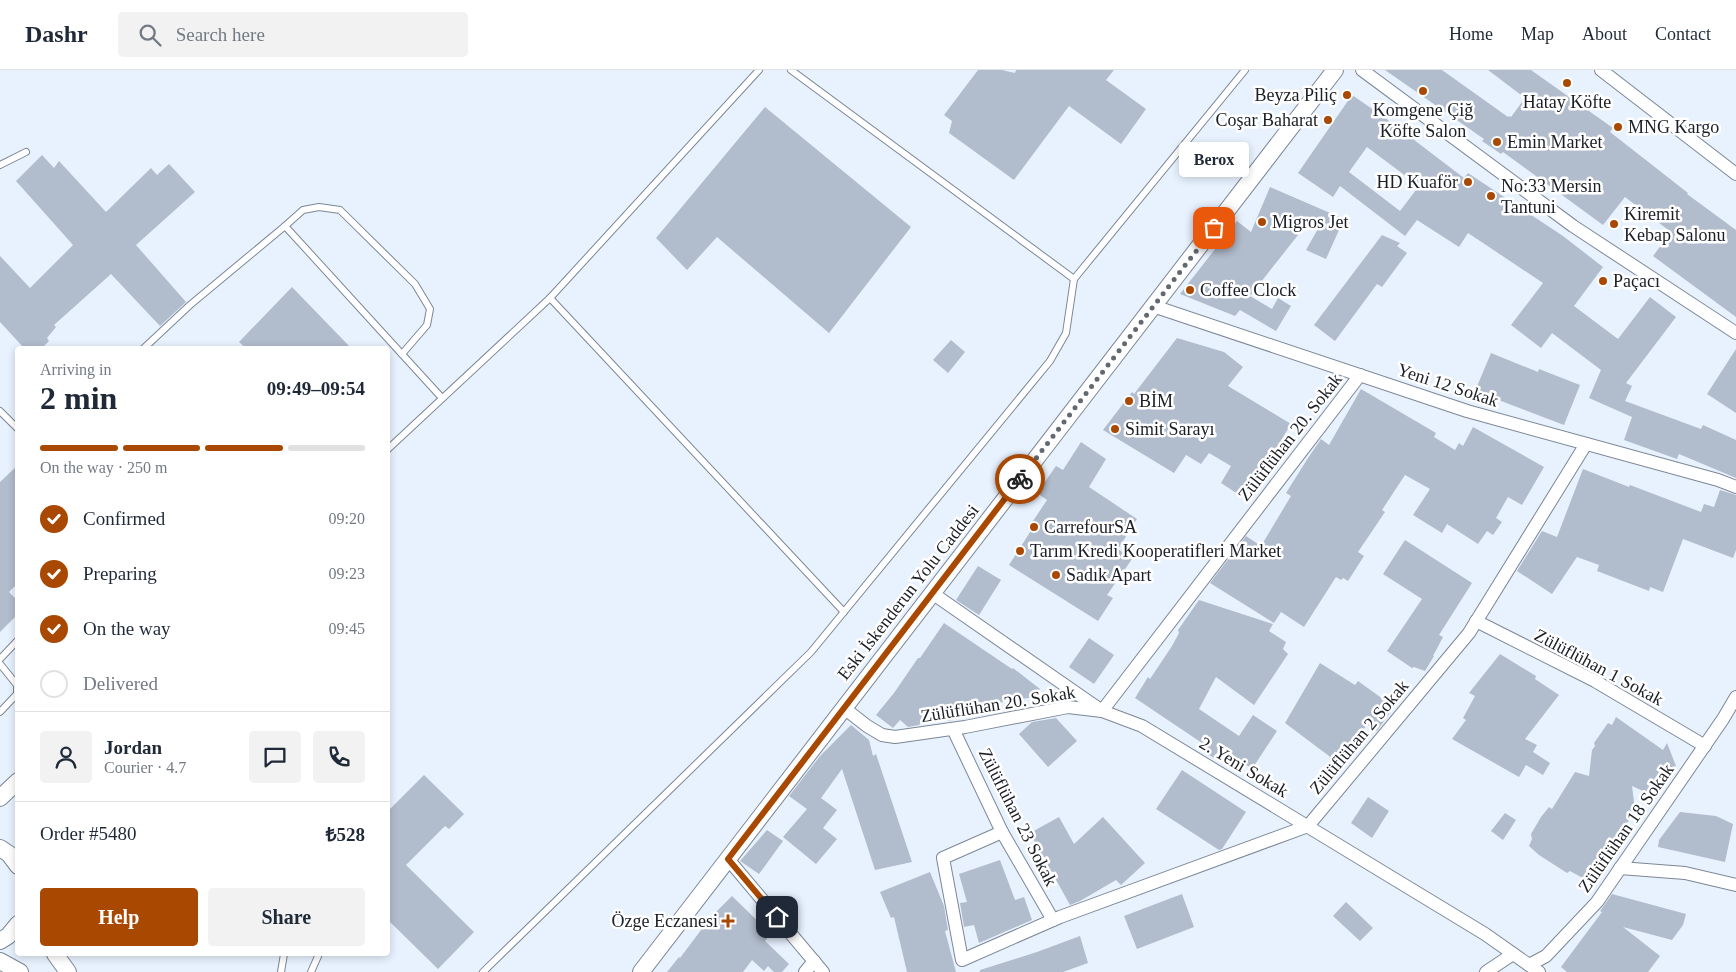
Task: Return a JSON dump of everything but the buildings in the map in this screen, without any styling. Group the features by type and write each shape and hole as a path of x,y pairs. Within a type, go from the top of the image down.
{"street":[{"name":"Eski İskenderun Yolu Caddesi","path":"641,972 1335,70"},
{"path":"1362,70 1573,226 1736,333"},
{"path":"1607,72 1736,174"},
{"name":"Yeni 12 Sokak","path":"1153,306 1467,411 1718,480 1736,487"},
{"name":"Zülüflühan 20. Sokak","path":"844,708 882,735 895,737 953,729 1068,707 1102,711 1360,375"},
{"name":"Zülüflühan 2 Sokak","path":"1308,826 1468,633 1586,444"},
{"name":"2. Yeni Sokak","path":"932,593 1102,711 1142,726 1485,934 1534,968"},
{"name":"Zülüflühan 1 Sokak","path":"1476,621 1595,681 1704,746"},
{"name":"Zülüflühan 18 Sokak","path":"1534,968 1597,902 1736,697"},
{"name":"Zülüflühan 23 Sokak","path":"953,729 1002,832 1053,920"},
{"path":"0,798 15,784"},
{"path":"1002,832 943,858 962,960 1053,920 1308,826"},
{"path":"0,848 9,854 15,862"},
{"path":"728,859 823,972"},
{"path":"1620,868 1685,873 1736,885"},
{"path":"0,941 8,936 15,928"},
{"path":"1486,972 1513,954"},
{"path":"56,956 68,972"},
{"path":"805,972 814,960"},
{"path":"0,961 20,972"}],"lane":[{"path":"390,447 550,298 759,70"},
{"path":"791,70 1074,279"},
{"path":"483,972 812,652 1050,361 1066,332 1074,279 1245,70"},
{"path":"0,165 26,152"},
{"path":"146,346 190,305 303,210 319,207 340,210 415,284 430,309 427,325 402,354"},
{"path":"285,226 442,398"},
{"path":"550,298 844,612"},
{"path":"0,411 15,425"},
{"path":"0,659 15,643"},
{"path":"0,664 15,683"},
{"path":"0,712 15,697"},
{"path":"281,972 284,956"},
{"path":"310,972 318,956"}],"way so far":[{"path":"1020,479 1214,228"}],"place":[{"name":"Hatay Köfte","path":"1567,83"},
{"name":"Komgene Çiğ Köfte Salon","path":"1423,91"},
{"name":"Beyza Piliç","path":"1347,95"},
{"name":"Coşar Baharat","path":"1328,120"},
{"name":"MNG Kargo","path":"1618,127"},
{"name":"Emin Market","path":"1497,142"},
{"name":"HD Kuaför","path":"1468,182"},
{"name":"No:33 Mersin Tantuni","path":"1491,196"},
{"name":"Migros Jet","path":"1262,222"},
{"name":"Kiremit Kebap Salonu","path":"1614,224"},
{"name":"Berox","path":"1214,228"},
{"name":"Paçacı","path":"1603,281"},
{"name":"Coffee Clock","path":"1190,290"},
{"name":"BİM","path":"1129,401"},
{"name":"Simit Sarayı","path":"1115,429"},
{"name":"CarrefourSA","path":"1034,527"},
{"name":"Tarım Kredi Kooperatifleri Market","path":"1020,551"},
{"name":"Sadık Apart","path":"1056,575"},
{"name":"Özge Eczanesi","path":"728,921"}],"route":[{"path":"777,917 728,859 1020,479"}]}
